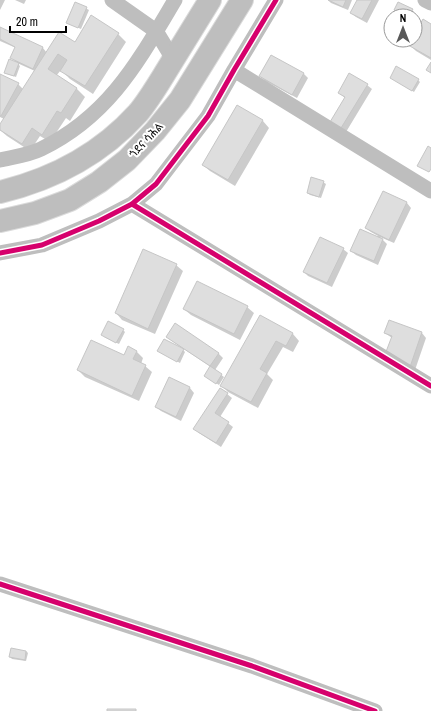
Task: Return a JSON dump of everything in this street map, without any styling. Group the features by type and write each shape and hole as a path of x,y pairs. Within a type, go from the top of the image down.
{"highway":[{"path":"0,192 26,186 58,173 85,158 110,140 138,112 173,60 210,0"},
{"name":"ጎደና ሳሕል","path":"0,221 35,213 70,200 99,182 126,160 155,131 180,100 242,0"}],"street":[{"path":"112,0 156,31 173,60"},
{"path":"0,160 40,150 79,127 108,100 138,63 175,0"},
{"path":"0,253 42,245 99,221 132,204 156,184 182,152 208,116 276,0"},
{"path":"425,0 431,3"},
{"path":"234,70 431,191"},
{"path":"132,204 431,386"},
{"path":"0,584 252,666 375,711"}],"building":[{"path":"328,0 346,0 343,7"},
{"path":"357,0 372,0 362,19 350,13"},
{"path":"75,2 87,7 78,28 66,23"},
{"path":"398,2 411,8 395,8"},
{"path":"91,15 119,33 85,86 60,71 67,60 58,54 48,69 77,88 61,113 57,111 42,135 32,128 22,144 0,130 0,124 59,32 75,42"},
{"path":"423,19 431,24 431,58 413,48 423,48"},
{"path":"0,27 43,47 33,69 10,58 15,47 0,39"},
{"path":"271,55 304,73 292,95 259,76"},
{"path":"9,59 19,63 14,76 4,73"},
{"path":"431,62 431,73 426,70"},
{"path":"396,66 419,79 412,91 390,78"},
{"path":"349,73 368,84 341,128 330,122 345,97 338,93"},
{"path":"0,74 19,83 1,116 0,116"},
{"path":"237,105 263,120 228,180 202,165"},
{"path":"428,146 431,148 431,169 429,172 417,166"},
{"path":"311,177 324,181 319,197 307,193"},
{"path":"383,191 407,202 389,240 365,228"},
{"path":"360,229 383,239 374,261 350,251"},
{"path":"320,237 344,248 327,283 303,272"},
{"path":"143,249 177,264 148,329 115,313"},
{"path":"197,281 248,306 234,334 183,309"},
{"path":"260,315 293,333 286,346 276,341 260,369 267,373 251,402 220,386"},
{"path":"389,320 422,332 410,367 384,357 392,336 384,333"},
{"path":"108,321 124,329 116,343 101,335"},
{"path":"175,323 219,353 210,366 166,337"},
{"path":"164,339 184,349 177,362 157,351"},
{"path":"91,340 124,355 128,346 137,351 133,359 146,365 132,396 77,370"},
{"path":"210,366 222,374 216,384 204,376"},
{"path":"169,377 190,387 176,417 155,407"},
{"path":"220,388 228,393 215,413 229,422 216,443 193,429"},
{"path":"11,648 26,651 25,660 9,657"},
{"path":"107,709 136,709 136,711 107,711"}],"cycle path":[{"path":"0,253 42,245 99,221 132,204 156,184 208,116 276,0"},
{"path":"132,204 431,386"},
{"path":"0,584 252,666 375,711"}]}
